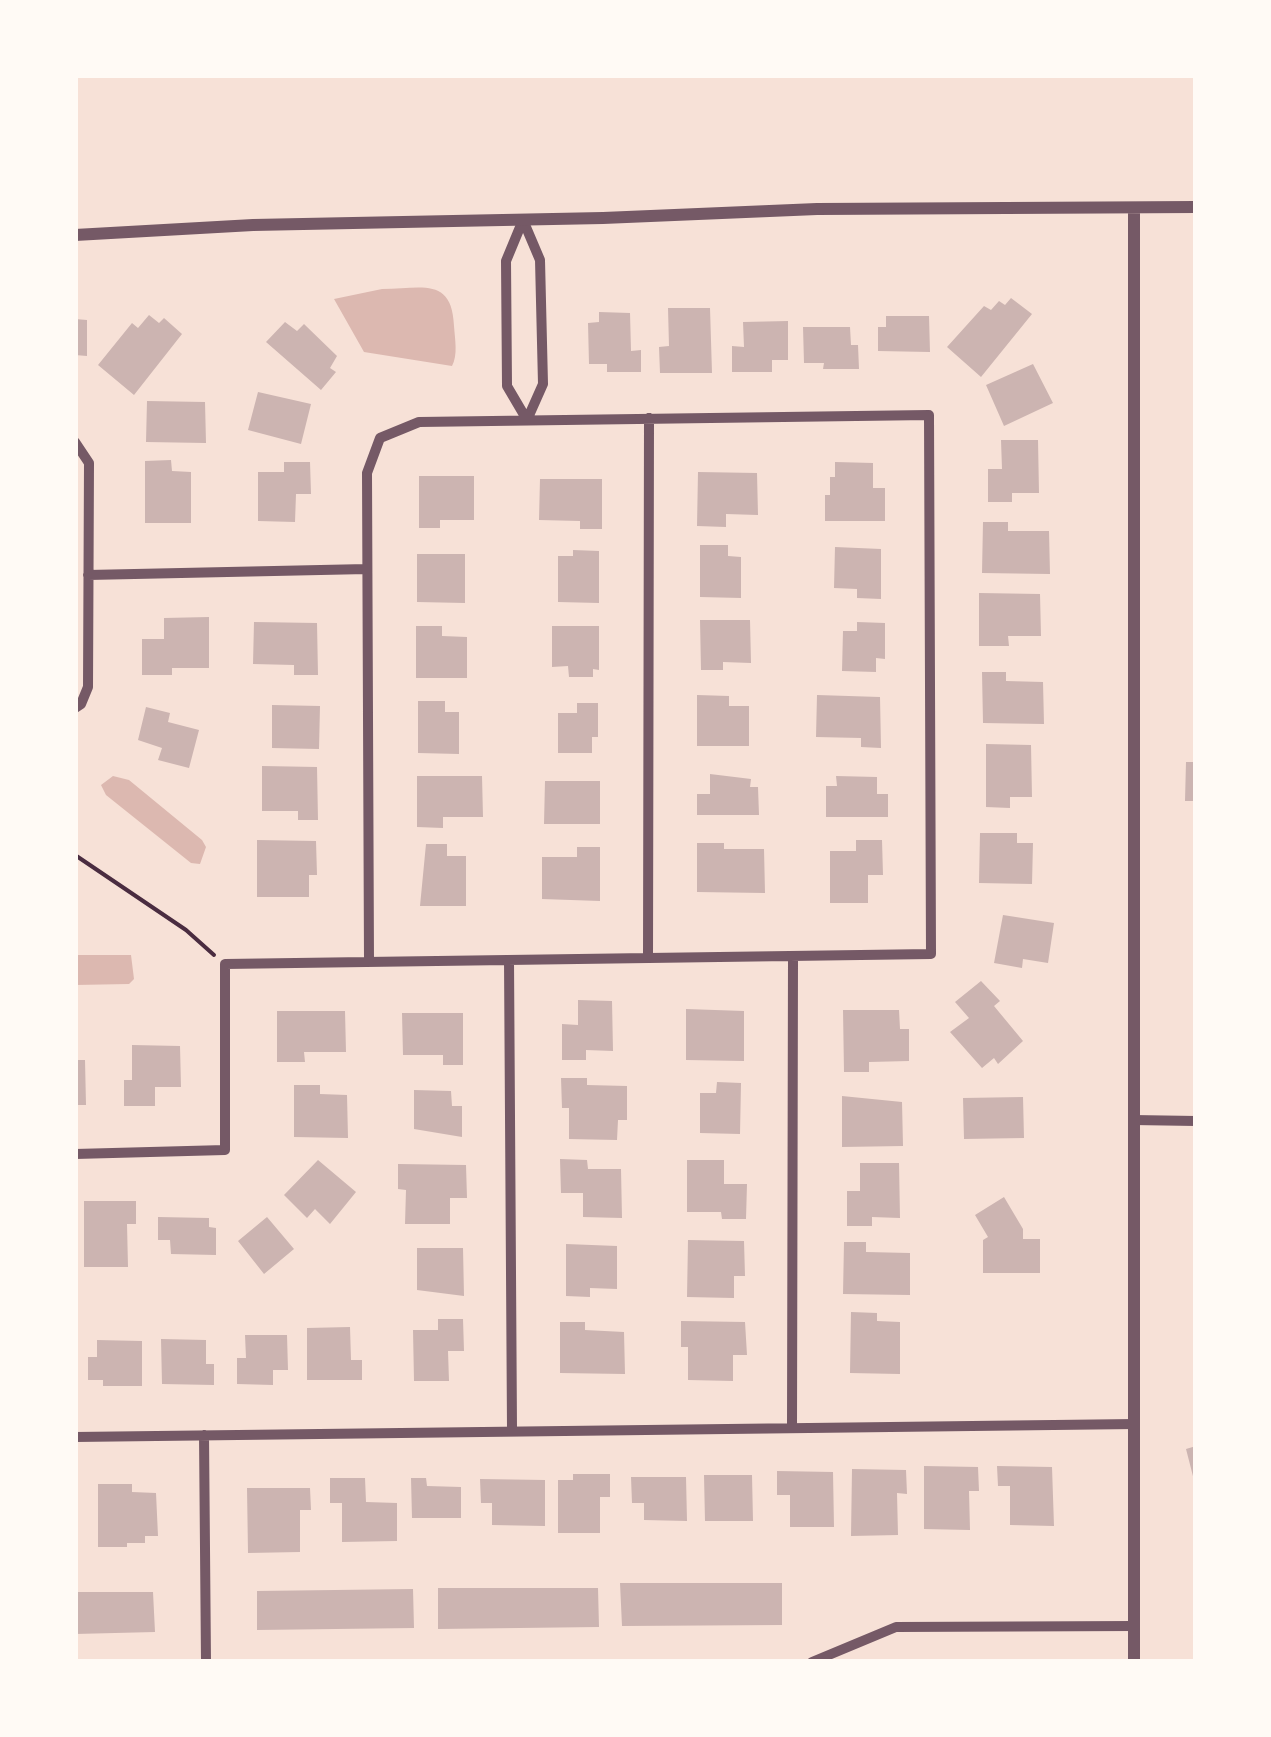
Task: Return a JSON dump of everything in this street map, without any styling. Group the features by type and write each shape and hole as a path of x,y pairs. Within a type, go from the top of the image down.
{"street":[{"path":"75,235 253,224 522,220 817,208 1196,207"},
{"path":"1134,208 1134,1662"},
{"path":"522,220 506,261 508,386 527,420"},
{"path":"522,220 540,260 543,384 527,420"},
{"path":"75,1154 226,1150 225,964 369,962 648,958 793,956 931,954 929,415 419,422 380,438 367,473 369,962"},
{"path":"648,958 649,418"},
{"path":"75,442 88,463 88,687 78,706"},
{"path":"88,575 367,569"},
{"path":"792,1425 793,956"},
{"path":"509,960 512,1429"},
{"path":"1133,1120 1196,1121"},
{"path":"75,1437 792,1425 1135,1424"},
{"path":"204,1434 206,1662"},
{"path":"812,1662 896,1627 1134,1626"}],"path":[{"path":"75,854 186,930 225,964"}],"shaded area":[{"path":"382,289 441,292 452,310 452,366 364,352 334,299"},
{"path":"113,776 129,780 202,840 206,847 200,864 191,863 106,795 101,785"},
{"path":"75,955 131,955 134,979 129,984 75,985"}],"building":[{"path":"1011,298 1032,314 981,377 947,347 984,306 991,310 999,301 1005,305"},
{"path":"668,308 710,308 712,373 660,373 659,347 669,346"},
{"path":"599,312 630,313 631,351 641,350 641,372 607,372 607,364 589,364 588,323 599,322"},
{"path":"149,315 159,323 164,318 182,334 134,395 98,365 132,323 138,328"},
{"path":"886,316 929,316 930,352 878,351 878,327 886,327"},
{"path":"75,319 87,320 87,356 75,355"},
{"path":"788,321 788,360 772,360 772,372 732,372 732,346 744,347 743,322"},
{"path":"285,322 297,331 304,324 337,356 330,368 336,372 321,390 266,342"},
{"path":"803,327 850,327 851,345 858,345 859,369 823,369 824,363 804,363"},
{"path":"1033,364 1053,403 1004,426 986,385"},
{"path":"258,392 311,404 301,444 248,430"},
{"path":"147,401 205,402 206,443 146,442"},
{"path":"1001,440 1038,440 1039,493 1012,493 1012,502 988,502 988,469 1002,469"},
{"path":"171,460 172,471 191,472 191,523 145,523 145,461"},
{"path":"284,462 310,462 311,494 296,494 295,522 258,521 258,472 284,472"},
{"path":"835,462 873,463 873,488 885,488 885,521 825,521 825,495 830,495"},
{"path":"698,472 757,473 758,515 726,514 726,527 697,526"},
{"path":"419,476 474,476 474,520 440,520 440,528 419,528"},
{"path":"540,479 602,479 602,529 580,529 580,521 539,520"},
{"path":"983,522 1008,522 1008,531 1049,531 1050,574 982,573"},
{"path":"700,545 728,545 728,556 741,557 741,598 700,597"},
{"path":"835,547 881,549 881,599 857,598 857,589 834,588"},
{"path":"573,550 599,551 599,603 558,602 558,556 573,556"},
{"path":"417,554 465,554 465,603 417,602"},
{"path":"979,593 1040,594 1041,636 1008,636 1009,646 979,646"},
{"path":"209,617 209,668 172,668 172,675 142,675 142,639 164,639 164,618"},
{"path":"700,620 750,620 751,663 723,662 723,670 701,670"},
{"path":"254,622 317,623 318,675 294,675 294,665 253,664"},
{"path":"857,622 885,623 885,659 876,658 876,672 842,671 843,631 857,631"},
{"path":"416,626 442,626 442,636 467,637 467,678 416,678"},
{"path":"552,626 599,626 599,670 593,669 593,677 569,677 568,666 552,667"},
{"path":"982,672 1006,672 1006,681 1043,682 1044,724 983,723"},
{"path":"697,695 729,696 729,706 749,706 749,746 697,746"},
{"path":"817,695 880,697 881,748 861,747 861,738 816,737"},
{"path":"418,701 445,701 445,712 459,712 459,754 418,753"},
{"path":"577,703 598,703 598,737 592,737 592,753 558,753 558,713 577,713"},
{"path":"272,705 320,706 319,749 272,748"},
{"path":"146,707 170,713 168,722 199,730 189,768 158,760 162,748 138,740"},
{"path":"986,744 1031,745 1032,797 1010,797 1010,808 986,807"},
{"path":"1186,762 1196,762 1196,801 1185,801"},
{"path":"262,766 317,767 318,820 298,820 298,811 262,811"},
{"path":"710,774 751,779 750,787 758,787 759,815 697,815 697,794 710,794"},
{"path":"417,776 482,776 483,817 443,817 443,828 417,827"},
{"path":"836,776 877,777 877,794 888,794 888,817 826,817 826,786 837,786"},
{"path":"545,781 600,781 600,824 544,824"},
{"path":"980,833 1017,833 1017,843 1033,843 1032,884 979,883"},
{"path":"257,840 316,841 317,875 309,875 309,897 257,897"},
{"path":"856,840 882,840 883,875 868,875 868,903 830,903 830,851 856,851"},
{"path":"697,843 724,843 724,849 764,849 765,893 697,892"},
{"path":"426,844 447,844 447,856 466,856 466,906 420,906"},
{"path":"577,847 600,847 600,901 542,899 542,857 577,857"},
{"path":"1003,915 1054,923 1048,963 1023,959 1022,968 994,963"},
{"path":"981,981 1000,1001 994,1006 1023,1041 998,1064 994,1058 982,1068 950,1032 969,1018 955,1002"},
{"path":"578,1000 612,1001 613,1051 586,1050 586,1060 562,1060 562,1024 578,1025"},
{"path":"686,1009 744,1011 744,1061 686,1060"},
{"path":"843,1010 899,1010 900,1029 909,1029 909,1061 869,1062 869,1072 844,1072"},
{"path":"277,1011 345,1011 346,1052 304,1052 305,1062 277,1062"},
{"path":"402,1013 463,1013 463,1065 443,1065 443,1055 403,1055"},
{"path":"132,1045 180,1046 181,1087 155,1087 155,1106 124,1106 124,1080 132,1080"},
{"path":"75,1060 85,1060 86,1105 75,1105"},
{"path":"561,1078 587,1078 587,1085 627,1086 627,1120 618,1120 617,1140 569,1139 569,1108 562,1108"},
{"path":"717,1082 741,1083 740,1134 700,1133 700,1093 716,1093"},
{"path":"294,1085 320,1085 320,1094 347,1095 348,1138 294,1137"},
{"path":"414,1090 451,1091 452,1106 462,1106 462,1137 414,1129"},
{"path":"842,1096 902,1102 903,1146 842,1147"},
{"path":"1023,1097 1024,1138 964,1139 963,1098"},
{"path":"560,1159 587,1160 588,1169 621,1169 622,1218 583,1217 583,1193 561,1193"},
{"path":"318,1160 356,1192 330,1224 315,1209 307,1218 284,1195"},
{"path":"687,1160 724,1160 724,1184 747,1184 746,1219 722,1219 721,1212 687,1212"},
{"path":"860,1163 899,1163 900,1218 872,1217 872,1226 847,1226 847,1191 860,1191"},
{"path":"398,1164 466,1165 467,1198 450,1198 450,1224 405,1224 406,1190 398,1189"},
{"path":"1004,1197 1023,1229 1023,1239 1040,1239 1040,1273 983,1273 983,1240 988,1237 975,1215"},
{"path":"84,1201 136,1201 136,1224 127,1224 128,1267 84,1267"},
{"path":"158,1217 209,1218 209,1227 216,1228 216,1255 171,1254 170,1240 158,1240"},
{"path":"267,1217 294,1249 264,1274 238,1241"},
{"path":"688,1240 744,1241 745,1276 734,1276 734,1298 687,1297"},
{"path":"844,1242 866,1242 866,1252 910,1253 910,1295 843,1294"},
{"path":"566,1244 617,1246 617,1289 590,1288 590,1297 566,1296"},
{"path":"417,1248 463,1248 464,1296 417,1290"},
{"path":"851,1312 877,1313 877,1321 900,1322 900,1374 850,1373"},
{"path":"438,1319 463,1319 464,1351 448,1351 449,1381 414,1381 413,1330 438,1330"},
{"path":"681,1321 745,1322 747,1355 733,1355 733,1381 688,1380 688,1347 681,1347"},
{"path":"560,1322 585,1322 585,1330 624,1332 625,1374 560,1373"},
{"path":"350,1327 351,1360 362,1360 362,1380 307,1380 307,1328"},
{"path":"245,1335 287,1335 288,1370 273,1370 273,1385 237,1384 237,1358 246,1358"},
{"path":"161,1339 206,1340 206,1364 214,1364 214,1385 162,1384"},
{"path":"97,1340 142,1341 142,1386 103,1386 103,1380 88,1380 88,1357 97,1357"},
{"path":"1196,1446 1196,1484 1195,1484 1186,1449"},
{"path":"924,1466 978,1467 979,1491 969,1491 970,1530 924,1529"},
{"path":"997,1466 1052,1467 1054,1526 1010,1525 1010,1486 998,1486"},
{"path":"852,1469 906,1470 907,1494 897,1493 898,1535 851,1536"},
{"path":"777,1471 833,1472 834,1527 790,1527 790,1495 777,1495"},
{"path":"573,1474 610,1474 610,1497 600,1497 600,1533 558,1533 558,1480 573,1480"},
{"path":"704,1475 752,1475 753,1521 705,1521"},
{"path":"631,1477 686,1477 687,1521 644,1520 644,1503 632,1503"},
{"path":"330,1478 365,1478 366,1502 397,1503 397,1541 342,1542 342,1503 330,1503"},
{"path":"411,1478 426,1478 427,1486 461,1487 461,1518 412,1518"},
{"path":"480,1479 545,1480 545,1526 492,1525 492,1503 481,1503"},
{"path":"98,1484 132,1484 132,1492 156,1493 158,1536 145,1536 145,1543 127,1543 127,1547 98,1547"},
{"path":"247,1488 310,1488 311,1510 300,1510 300,1552 248,1553"},
{"path":"620,1583 782,1583 782,1625 622,1626"},
{"path":"438,1588 598,1588 599,1627 438,1629"},
{"path":"413,1589 414,1628 257,1630 257,1591"},
{"path":"75,1592 153,1592 155,1632 75,1634"}]}
